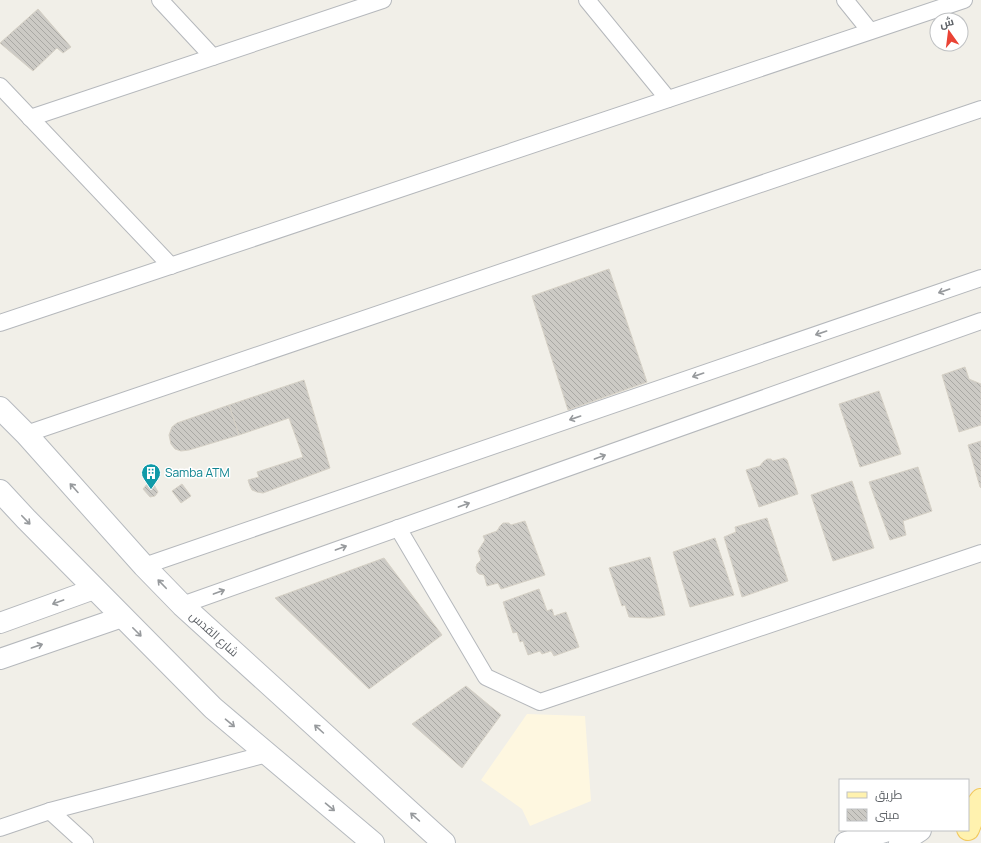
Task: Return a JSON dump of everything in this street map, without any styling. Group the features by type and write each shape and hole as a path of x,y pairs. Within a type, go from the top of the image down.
{"main road":[{"name":"شارع القدس","path":"0,408 26,434 144,566 182,605 444,843"},
{"path":"0,491 94,589 213,708 373,843"},
{"path":"969,800 981,794"},
{"path":"969,827 981,800"},
{"path":"846,843 885,831"},
{"path":"900,843 918,831"},
{"path":"964,843 968,831"}],"street":[{"path":"160,0 213,57"},
{"path":"30,118 383,0"},
{"path":"587,0 668,99"},
{"path":"845,0 870,31"},
{"path":"0,323 964,0"},
{"path":"0,86 171,266"},
{"path":"26,434 981,108"},
{"path":"144,566 981,278"},
{"path":"182,605 981,321"},
{"path":"398,528 486,677 540,702 981,554"},
{"path":"0,623 94,589"},
{"path":"0,659 122,617"},
{"path":"0,828 50,811 267,754"},
{"path":"50,811 85,843"}],"shaded area":[{"path":"527,714 585,716 591,801 530,826 522,809 481,780"}],"building":[{"path":"38,9 71,47 63,53 57,48 33,71 0,43"},
{"path":"609,269 647,382 568,410 532,296"},
{"path":"965,367 969,379 981,384 981,425 959,432 942,375"},
{"path":"304,380 330,468 263,493 252,490 248,480 259,477 257,472 303,457 289,418 239,435 229,405"},
{"path":"879,391 901,454 860,467 839,404"},
{"path":"229,405 239,435 189,450 181,451 175,449 171,444 169,435 172,427 177,423"},
{"path":"981,441 981,488 968,445"},
{"path":"784,458 787,460 798,494 759,507 746,470 760,466 767,459 771,459 773,461"},
{"path":"918,467 932,511 903,521 906,535 890,540 869,482"},
{"path":"852,481 874,548 833,561 811,495"},
{"name":"Samba ATM","path":"148,483 153,483 158,492 155,496 150,497 143,489"},
{"path":"182,484 191,496 181,503 172,491"},
{"path":"767,518 788,581 742,597 724,537 736,532 735,527"},
{"path":"525,521 545,575 501,589 498,583 487,586 484,575 477,572 476,567 481,560 478,551 485,540 483,536 497,531 503,523 509,523 511,525"},
{"path":"715,538 734,595 690,607 673,552"},
{"path":"650,557 665,615 650,618 629,617 625,605 622,606 609,568"},
{"path":"384,558 442,635 369,689 275,598"},
{"path":"539,589 547,611 552,609 554,616 566,612 579,647 554,656 551,651 542,654 540,651 528,655 523,641 520,642 517,632 513,633 503,602"},
{"path":"466,686 501,715 462,768 412,724"}],"place":[{"name":"Samba ATM","path":"151,490"}]}
